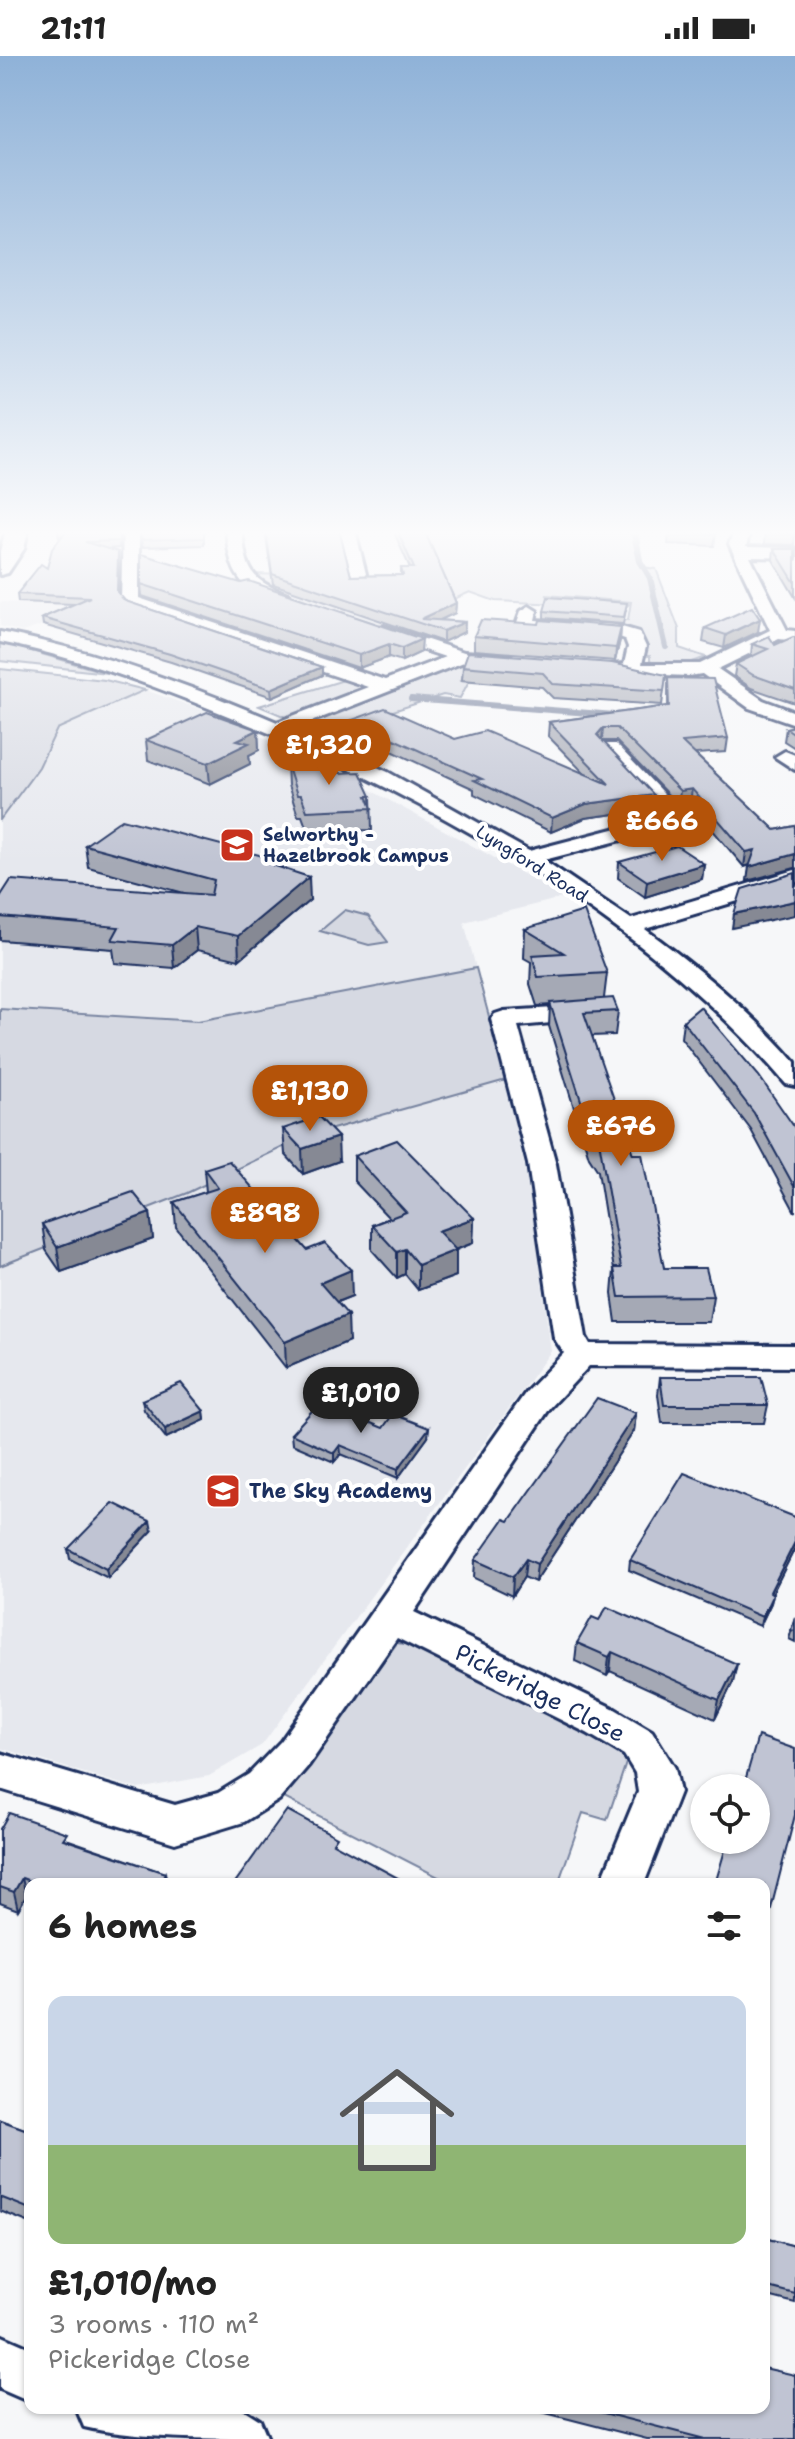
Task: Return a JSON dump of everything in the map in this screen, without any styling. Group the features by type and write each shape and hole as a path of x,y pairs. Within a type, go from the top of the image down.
{"street":[{"name":"Lyngford Road","path":"15,641 145,678 210,701 410,792 527,859 628,927 703,984 786,1054 795,1078"},
{"path":"250,641 386,687"},
{"path":"414,641 462,657 526,662"},
{"path":"632,670 637,647 635,641"},
{"path":"601,668 663,673 705,668 769,641"},
{"path":"275,729 462,657"},
{"path":"705,668 756,704 795,718"},
{"path":"527,859 557,848 669,822 674,816 671,809 609,748"},
{"path":"628,927 795,877"},
{"path":"581,1355 570,1338 542,1164 502,1012 602,1013"},
{"path":"0,1771 175,1824 229,1809 264,1787 295,1753 538,1400 581,1355 795,1356"},
{"name":"Pickeridge Close","path":"390,1617 601,1721 638,1743 655,1768 659,1792 624,1878"},
{"path":"0,2362 24,2372"},
{"path":"181,2414 212,2421 241,2439"}],"shaded area":[{"path":"643,641 679,641 679,648 706,657 685,664 664,666 650,661 650,656 644,656"},
{"path":"0,642 14,646 107,673 0,661"},
{"path":"483,664 466,670 461,680 469,681 460,698 443,695 324,733 259,706 347,679 393,691 454,665"},
{"path":"0,669 105,680 145,690 57,729 39,767 0,820"},
{"name":"Selworthy - Hazelbrook Campus","path":"145,690 206,711 330,768 566,897 464,922 476,968 198,1021 0,1009 0,820 39,767 57,729"},
{"path":"345,910 368,916 388,942 369,945 320,931"},
{"path":"476,968 506,1080 304,1137 187,1193 0,1266 0,1009 198,1021"},
{"name":"The Sky Academy","path":"506,1080 531,1196 551,1351 262,1745 209,1776 138,1789 0,1748 0,1266 187,1193 304,1137"},
{"path":"397,1643 411,1645 605,1738 627,1760 607,1820 583,1813 560,1878 440,1878 284,1798"}],"building":[{"path":"125,641 245,641 322,667 271,689"},
{"path":"317,641 417,641 402,648 389,644 359,655"},
{"path":"536,641 618,641 616,648"},
{"path":"772,641 775,645 795,641 795,690 753,675 736,664 768,649 752,644"},
{"path":"468,652 612,663 666,675 664,691 553,684 543,673 463,666"},
{"path":"668,678 713,679 728,738 682,742 775,830 795,826 795,854 749,867 755,850 746,852 692,789 680,791 617,728 603,728 597,735 654,795 586,804 552,818 474,780 482,779 352,720 385,708 455,739 485,731 609,784 549,722 669,706"},
{"path":"207,712 258,730 237,740 249,743 208,763 146,740"},
{"path":"335,760 340,773 360,772 371,796 367,796 372,808 307,811 301,795 297,795 287,764"},
{"path":"122,819 282,861 275,866 309,877 238,936 195,927 172,945 112,940 119,927 0,917 0,897 11,880 211,895 214,880 85,845"},
{"path":"677,846 704,864 647,881 619,862"},
{"path":"795,873 795,901 734,914 742,889"},
{"path":"584,911 607,973 538,977 532,955 564,953 525,929"},
{"path":"613,998 618,1011 584,1013 633,1154 642,1154 664,1268 706,1268 713,1296 619,1297 614,1268 621,1268 600,1146 591,1132 550,1003"},
{"path":"700,1007 759,1076 795,1128 795,1188 754,1113 683,1021"},
{"path":"319,1117 338,1137 302,1149 283,1129"},
{"path":"397,1140 474,1218 438,1231 456,1250 418,1265 405,1249 397,1252 372,1225 406,1212 354,1156"},
{"path":"229,1161 307,1250 325,1243 351,1270 320,1283 348,1315 285,1342 174,1202 218,1188 204,1169"},
{"path":"133,1192 150,1213 57,1247 42,1224"},
{"path":"660,1377 761,1377 768,1405 664,1405"},
{"path":"181,1383 204,1411 165,1429 142,1400"},
{"path":"597,1398 636,1413 537,1564 526,1559 513,1577 475,1560 504,1519 509,1521"},
{"path":"320,1402 383,1428 393,1414 429,1428 398,1469 340,1445 334,1453 291,1434"},
{"path":"684,1473 795,1517 795,1542 770,1592 773,1594 762,1617 630,1560"},
{"path":"113,1503 150,1521 106,1569 68,1549"},
{"path":"607,1607 737,1664 719,1700 612,1652 609,1657 577,1643 592,1617 599,1620"},
{"path":"758,1736 795,1749 795,1815 770,1913 770,1878 717,1878 724,1854 770,1854 770,1774 747,1774"},
{"path":"287,1810 337,1837 333,1843 398,1878 238,1878"},
{"path":"9,1813 67,1833 63,1839 165,1873 163,1878 22,1878 14,1892 0,1887 0,1829"},
{"path":"0,2120 24,2129 24,2207 0,2197"},
{"path":"770,2240 795,2246 795,2294 770,2288"},
{"path":"770,2369 795,2375 795,2439 705,2439 607,2414 770,2414"}],"waterway":[{"path":"665,641 666,647"},
{"path":"411,699 615,715"}],"place":[{"name":"Selworthy - Hazelbrook Campus","path":"237,845"},
{"name":"The Sky Academy","path":"223,1491"}]}
